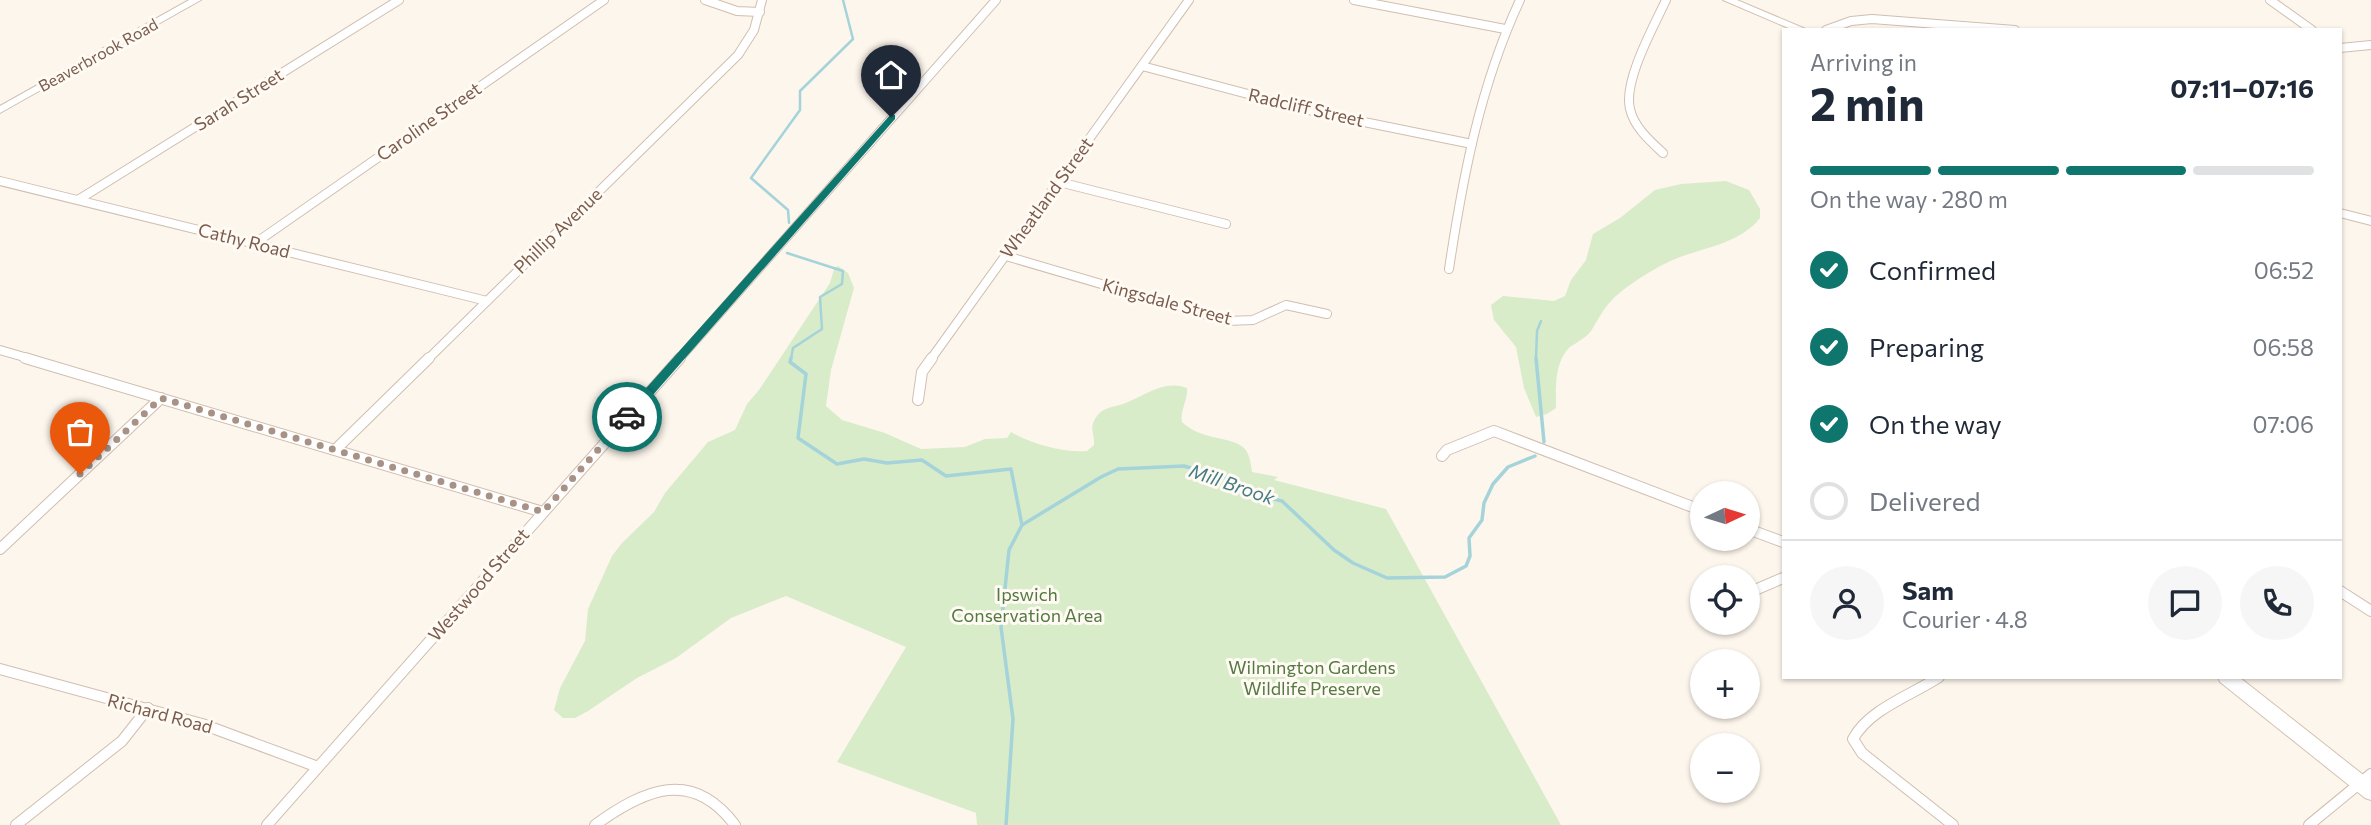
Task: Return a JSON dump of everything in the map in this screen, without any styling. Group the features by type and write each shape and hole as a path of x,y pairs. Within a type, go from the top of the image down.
{"main road":[{"path":"1734,1 1799,28"},
{"path":"2229,679 2367,783"}],"street":[{"name":"Beaverbrook Road","path":"0,110 196,0"},
{"name":"Sarah Street","path":"78,200 399,0"},
{"name":"Caroline Street","path":"254,244 604,0"},
{"path":"705,0 737,11 760,12"},
{"name":"Phillip Avenue","path":"335,450 738,55 754,30 762,0"},
{"name":"Westwood Street","path":"267,825 996,0"},
{"name":"Wheatland Street","path":"918,400 922,372 1189,0"},
{"path":"1354,0 1504,29"},
{"path":"1449,269 1472,144 1492,60 1504,29 1520,0"},
{"path":"1663,153 1635,120 1628,103 1632,84 1666,0"},
{"path":"2270,0 2309,28"},
{"path":"1831,28 1847,22 1872,19 1989,28"},
{"path":"2342,48 2371,45"},
{"name":"Radcliff Street","path":"1142,66 1293,106 1472,144"},
{"name":"Cathy Road","path":"0,181 487,301"},
{"path":"1059,182 1226,223"},
{"path":"2342,214 2371,221"},
{"name":"Kingsdale Street","path":"1006,256 1227,321 1253,320 1286,305 1327,314"},
{"path":"0,350 543,512"},
{"path":"0,550 161,398"},
{"path":"1442,456 1449,449 1494,431 1690,506"},
{"path":"1760,533 1782,542"},
{"path":"1760,588 1782,578"},
{"path":"2342,592 2371,611"},
{"name":"Richard Road","path":"0,669 213,727 318,767"},
{"path":"1936,679 1864,724 1854,734 1853,739 1862,753 1952,825"},
{"path":"16,825 122,741 148,709"},
{"path":"2309,825 2367,783"},
{"path":"595,825 636,798 676,790 710,798 723,808 735,825"}],"green space":[{"path":"1726,181 1749,190 1760,209 1760,218 1734,238 1672,260 1618,294 1589,333 1570,347 1561,360 1557,376 1556,408 1536,417 1524,388 1516,347 1494,320 1491,305 1503,296 1554,301 1565,296 1571,280 1586,260 1593,234 1620,218 1655,190 1681,184"},
{"path":"838,266 848,273 854,288 831,370 826,406 842,420 885,433 921,449 965,447 985,439 1007,438 1011,432 1048,447 1087,451 1094,445 1092,426 1101,412 1162,387 1179,386 1187,388 1182,422 1198,432 1240,445 1248,454 1252,472 1278,477 1274,480 1386,509 1561,825 977,825 976,813 837,762 906,647 786,596 731,618 676,658 637,678 588,711 575,718 563,718 554,710 560,688 585,641 588,609 612,556 654,512 665,493 708,442 735,430 747,404 830,283 834,269"}],"waterway":[{"path":"789,223 788,210 751,178 800,110 800,91 853,39 843,0"},
{"path":"787,253 843,271 842,284 820,297 822,329 793,348 791,359"},
{"name":"Mill Brook","path":"1536,358 1537,331 1541,321"},
{"path":"791,358 790,362 806,374 798,438 837,464 864,459 887,463 922,460 946,476 1011,469 1022,525"},
{"name":"Mill Brook","path":"1536,358 1544,442"},
{"name":"Mill Brook","path":"1022,525 1118,469 1184,466 1235,481 1260,496 1282,501 1334,550 1353,563 1387,578 1445,577 1466,566 1470,556 1469,538 1482,520 1484,503 1493,484 1508,467 1535,456"},
{"name":"Mill Brook","path":"1006,825 1013,719 1001,627 1009,550 1022,525"}],"way so far":[{"path":"80,474 161,398 543,512 627,417"}],"route":[{"path":"627,417 891,117"}],"park label":[{"name":"Ipswich Conservation Area","path":"1027,605"},
{"name":"Wilmington Gardens Wildlife Preserve","path":"1312,678"}]}
